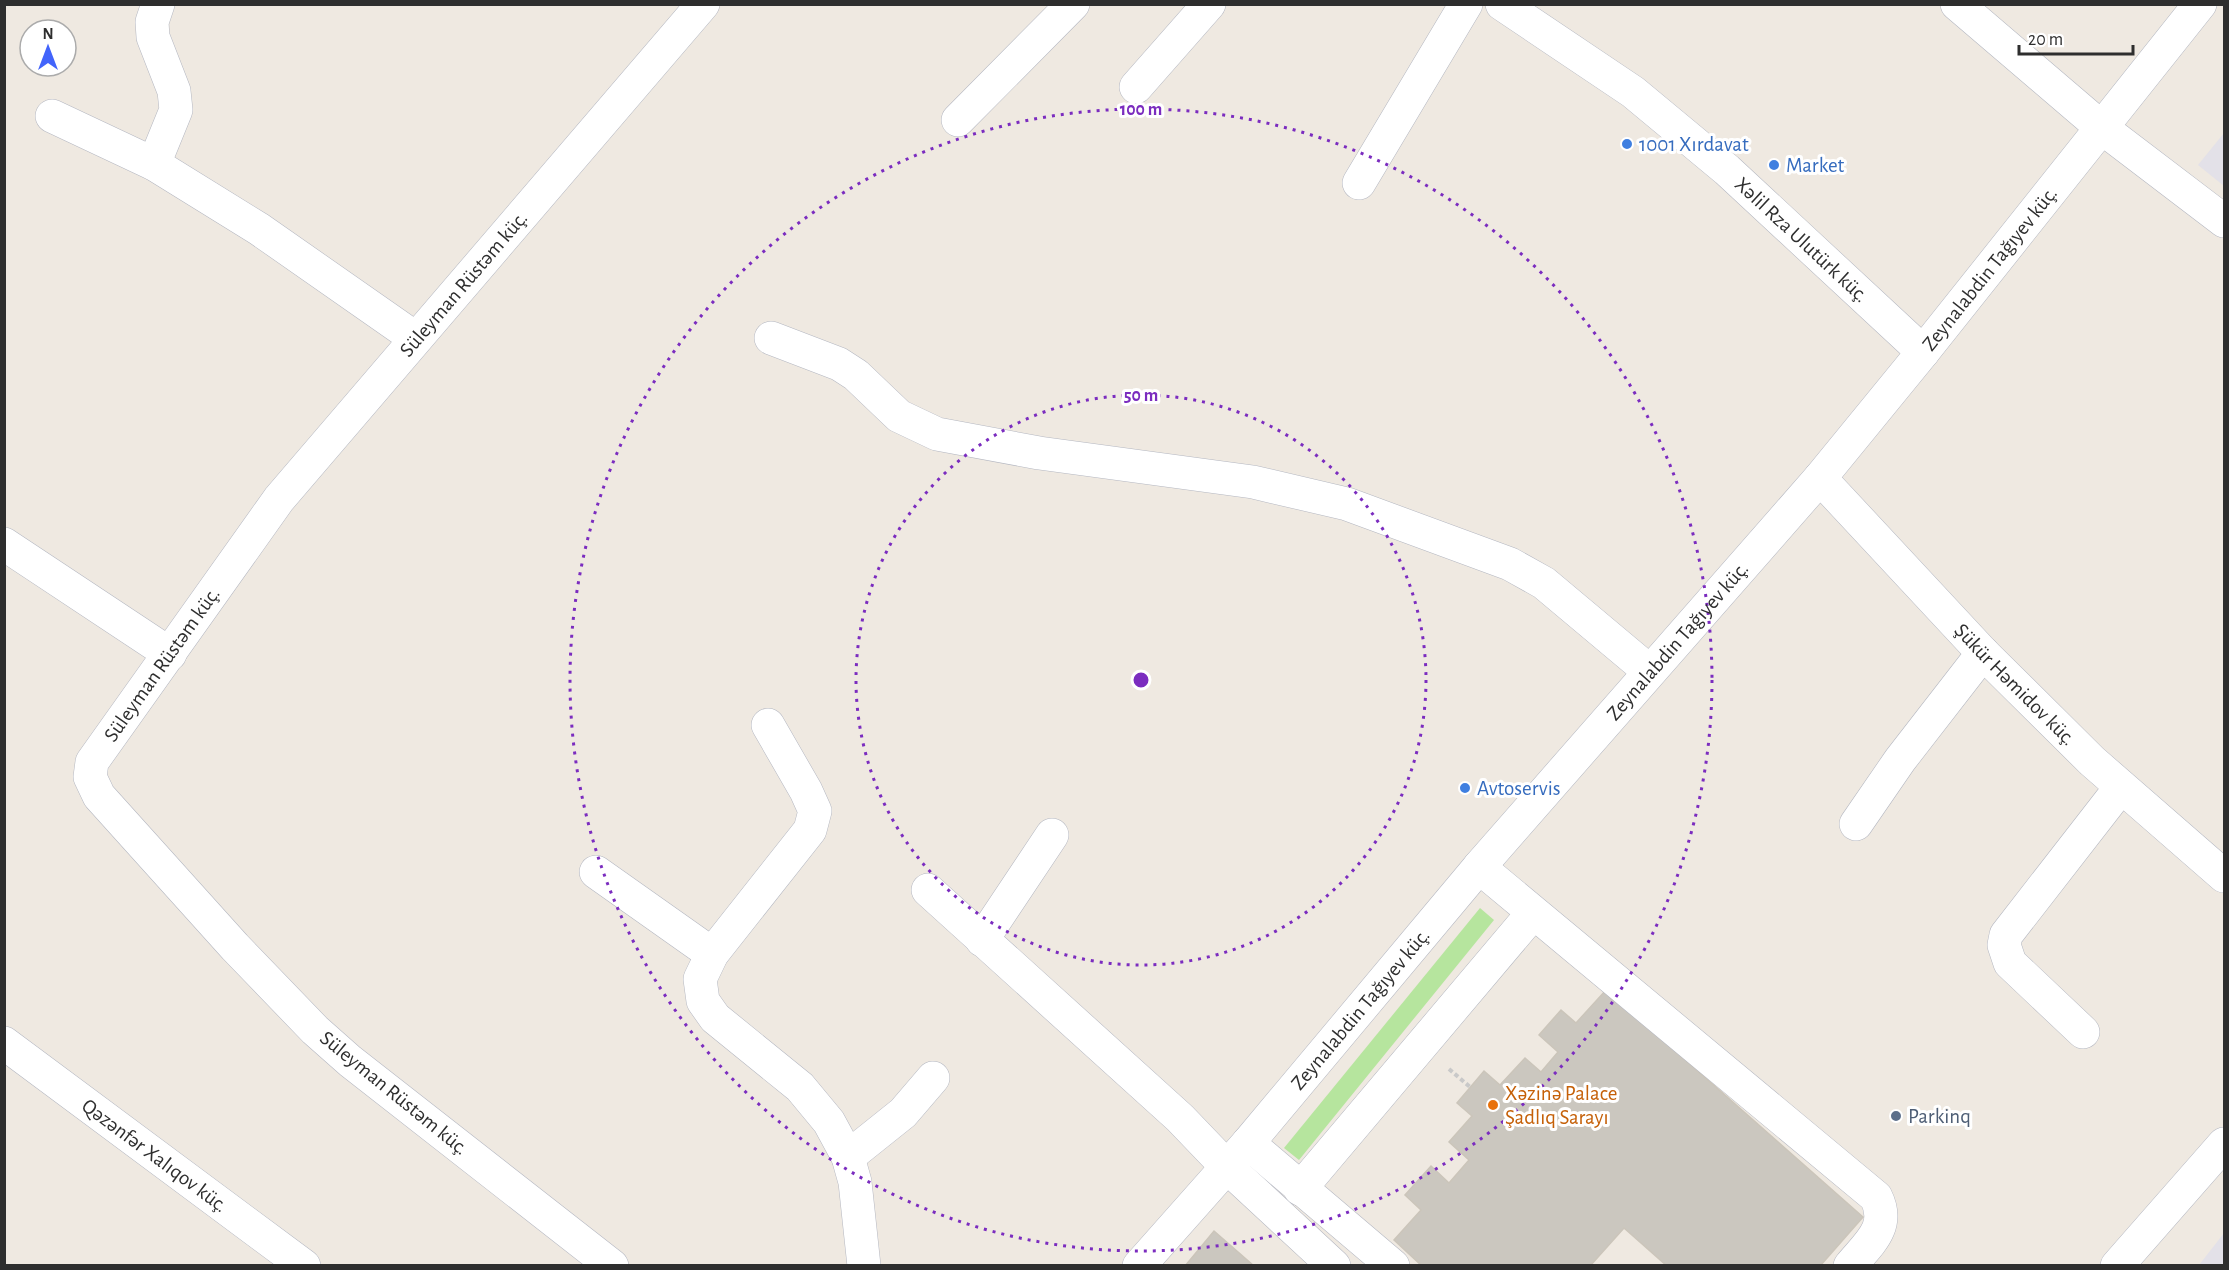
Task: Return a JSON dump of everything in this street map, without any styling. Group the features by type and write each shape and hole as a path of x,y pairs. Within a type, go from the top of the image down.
{"street":[{"path":"154,164 176,110 174,91 153,37 152,22 158,4"},
{"name":"Süleyman Rüstəm küç.","path":"612,1266 333,1046 235,947 99,796 90,777 92,762 279,499 703,4"},
{"path":"958,120 1073,4"},
{"path":"1136,87 1209,4"},
{"path":"1359,183 1466,4"},
{"name":"Xəlil Rza Ulutürk küç.","path":"1502,4 1633,92 1719,163 1923,352"},
{"path":"1957,4 2102,128 2224,221"},
{"name":"Zeynalabdin Tağıyev küç.","path":"1139,1266 1237,1155 1479,867 1820,478 2200,4"},
{"path":"52,116 154,164 259,229 415,338"},
{"path":"771,338 839,364 856,375 899,416 937,434 1039,453 1252,482 1347,504 1510,564 1544,584 1649,671"},
{"name":"Şükür Həmidov küç.","path":"1820,478 1983,652 2121,787 2224,876"},
{"path":"4,544 170,654"},
{"path":"1856,824 1900,760 1983,652"},
{"path":"768,725 815,811 810,830 711,954 700,979 703,1001 715,1018 800,1088 829,1122 848,1157 855,1182 864,1266"},
{"path":"2083,1032 2010,963 2004,945 2006,935 2121,787"},
{"path":"982,940 1052,835"},
{"path":"1479,867 1876,1197 1883,1210 1881,1225 1850,1266"},
{"path":"596,872 711,954"},
{"path":"928,890 1180,1118 1237,1155 1300,1189 1393,1266"},
{"path":"1300,1189 1533,913"},
{"name":"Qəzənfər Xalıqov küç.","path":"4,1042 304,1266"},
{"path":"848,1157 903,1113 933,1078"},
{"path":"2117,1266 2224,1144"},
{"path":"1237,1155 1334,1266"}],"shaded area":[{"path":"2224,133 2224,186 2198,165"},
{"path":"2224,1233 2224,1265 2199,1265"}],"green space":[{"path":"1480,908 1494,920 1299,1160 1284,1148"}],"building":[{"path":"1606,990 1863,1217 1820,1266 1667,1266 1624,1228 1590,1266 1422,1266 1394,1240 1421,1210 1405,1195 1431,1166 1449,1183 1469,1160 1449,1142 1472,1116 1457,1103 1484,1071 1500,1085 1525,1058 1541,1072 1558,1052 1539,1035 1561,1010 1576,1023"},
{"path":"1214,1231 1254,1266 1185,1266"}],"place":[{"name":"1001 Xırdavat","path":"1627,144"},
{"name":"Market","path":"1774,165"},
{"name":"Avtoservis","path":"1465,788"},
{"name":"Xәzinә Palace Şadlıq Sarayı","path":"1493,1105"},
{"name":"Parkinq","path":"1896,1116"}]}
